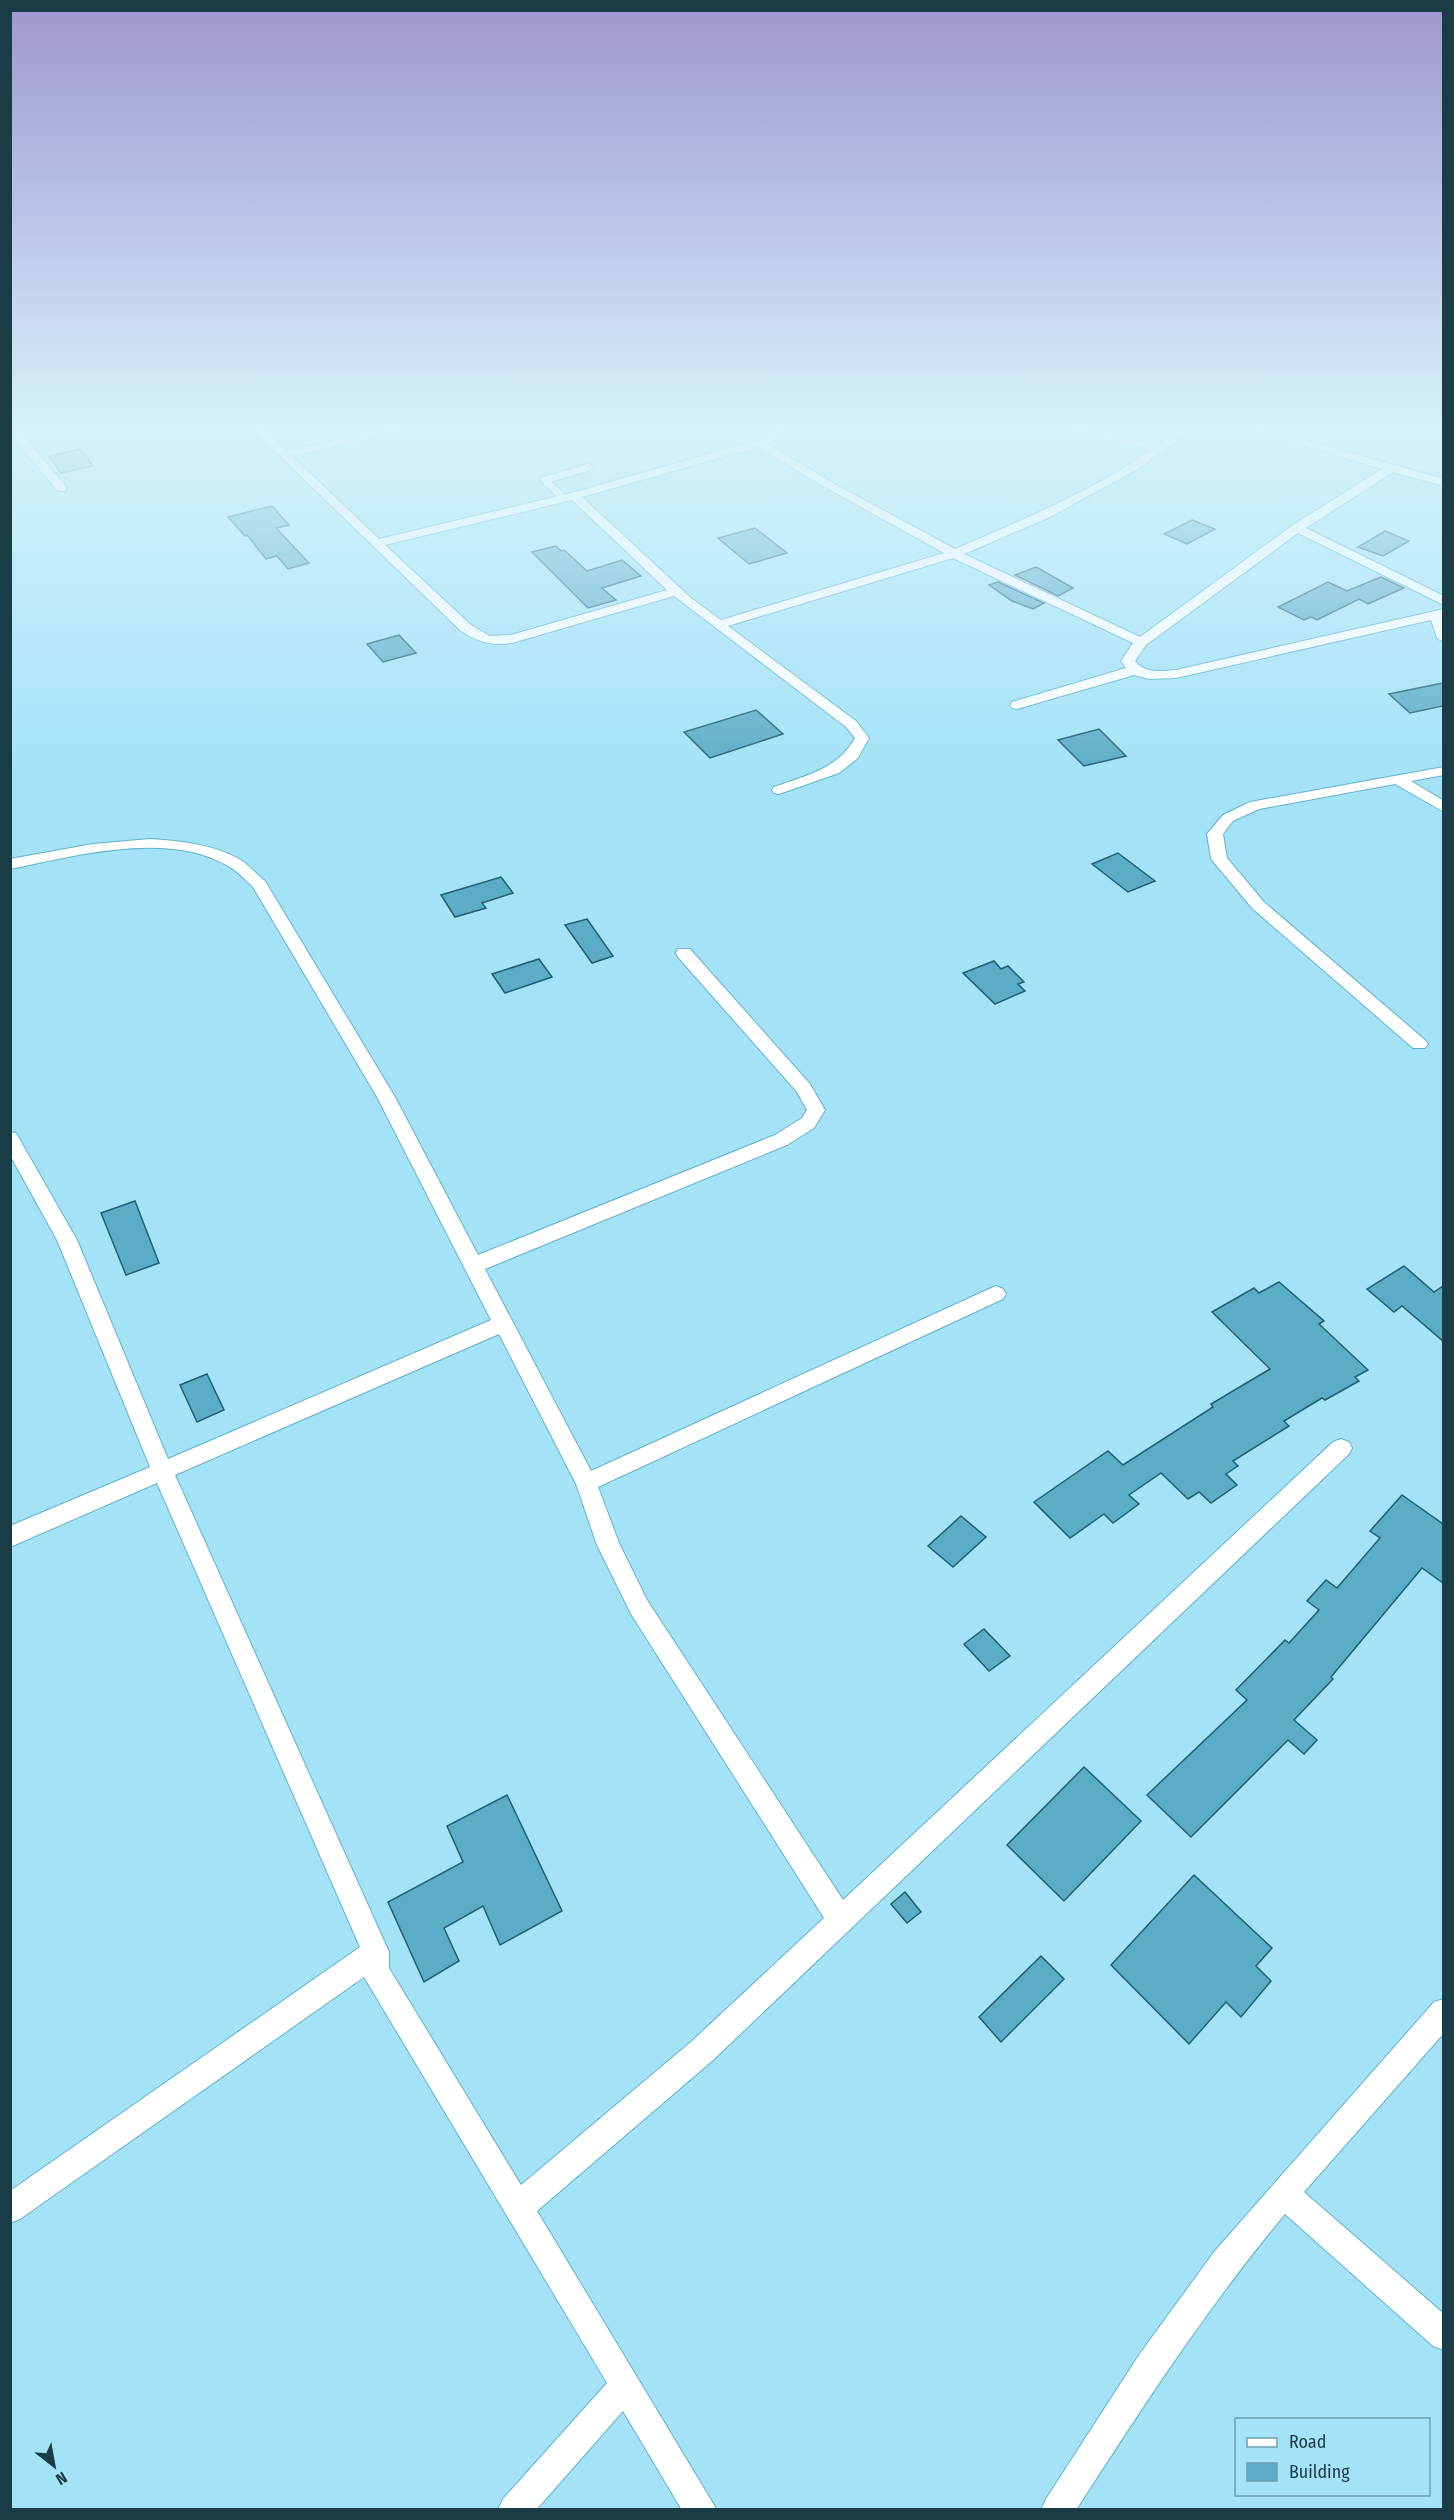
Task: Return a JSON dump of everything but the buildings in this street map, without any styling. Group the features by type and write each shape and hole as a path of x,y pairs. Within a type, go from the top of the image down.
{"street":[{"path":"377,544 466,628 485,641 512,639 676,591"},
{"path":"622,544 676,591 851,724 862,738 853,755 834,770 779,790"},
{"path":"935,544 1141,642"},
{"path":"721,624 954,554 977,544"},
{"path":"1276,544 1141,642 1128,661 1135,670 1148,675 1176,674 1439,614 1443,638"},
{"path":"1328,544 1443,601"},
{"path":"1017,705 1135,670"},
{"path":"1419,1044 1258,905 1219,860 1215,834 1228,818 1254,806 1443,771"},
{"path":"1399,780 1443,808"},
{"path":"10,864 102,848 150,844 196,848 232,862 259,884 386,1097 586,1483 608,1545 639,1607 840,1918"},
{"path":"472,1266 781,1140 808,1123 816,1110 804,1088 684,953"},
{"path":"10,1138 67,1240 163,1472 376,1952 375,1971 702,2510"},
{"path":"586,1483 996,1294"},
{"path":"10,1537 502,1324"},
{"path":"517,2208 702,2051 840,1918 1341,1448"},
{"path":"10,2209 376,1952"},
{"path":"1057,2510 1150,2366 1225,2263 1443,2013"},
{"path":"1284,2193 1443,2335"},
{"path":"514,2510 625,2386"}]}
